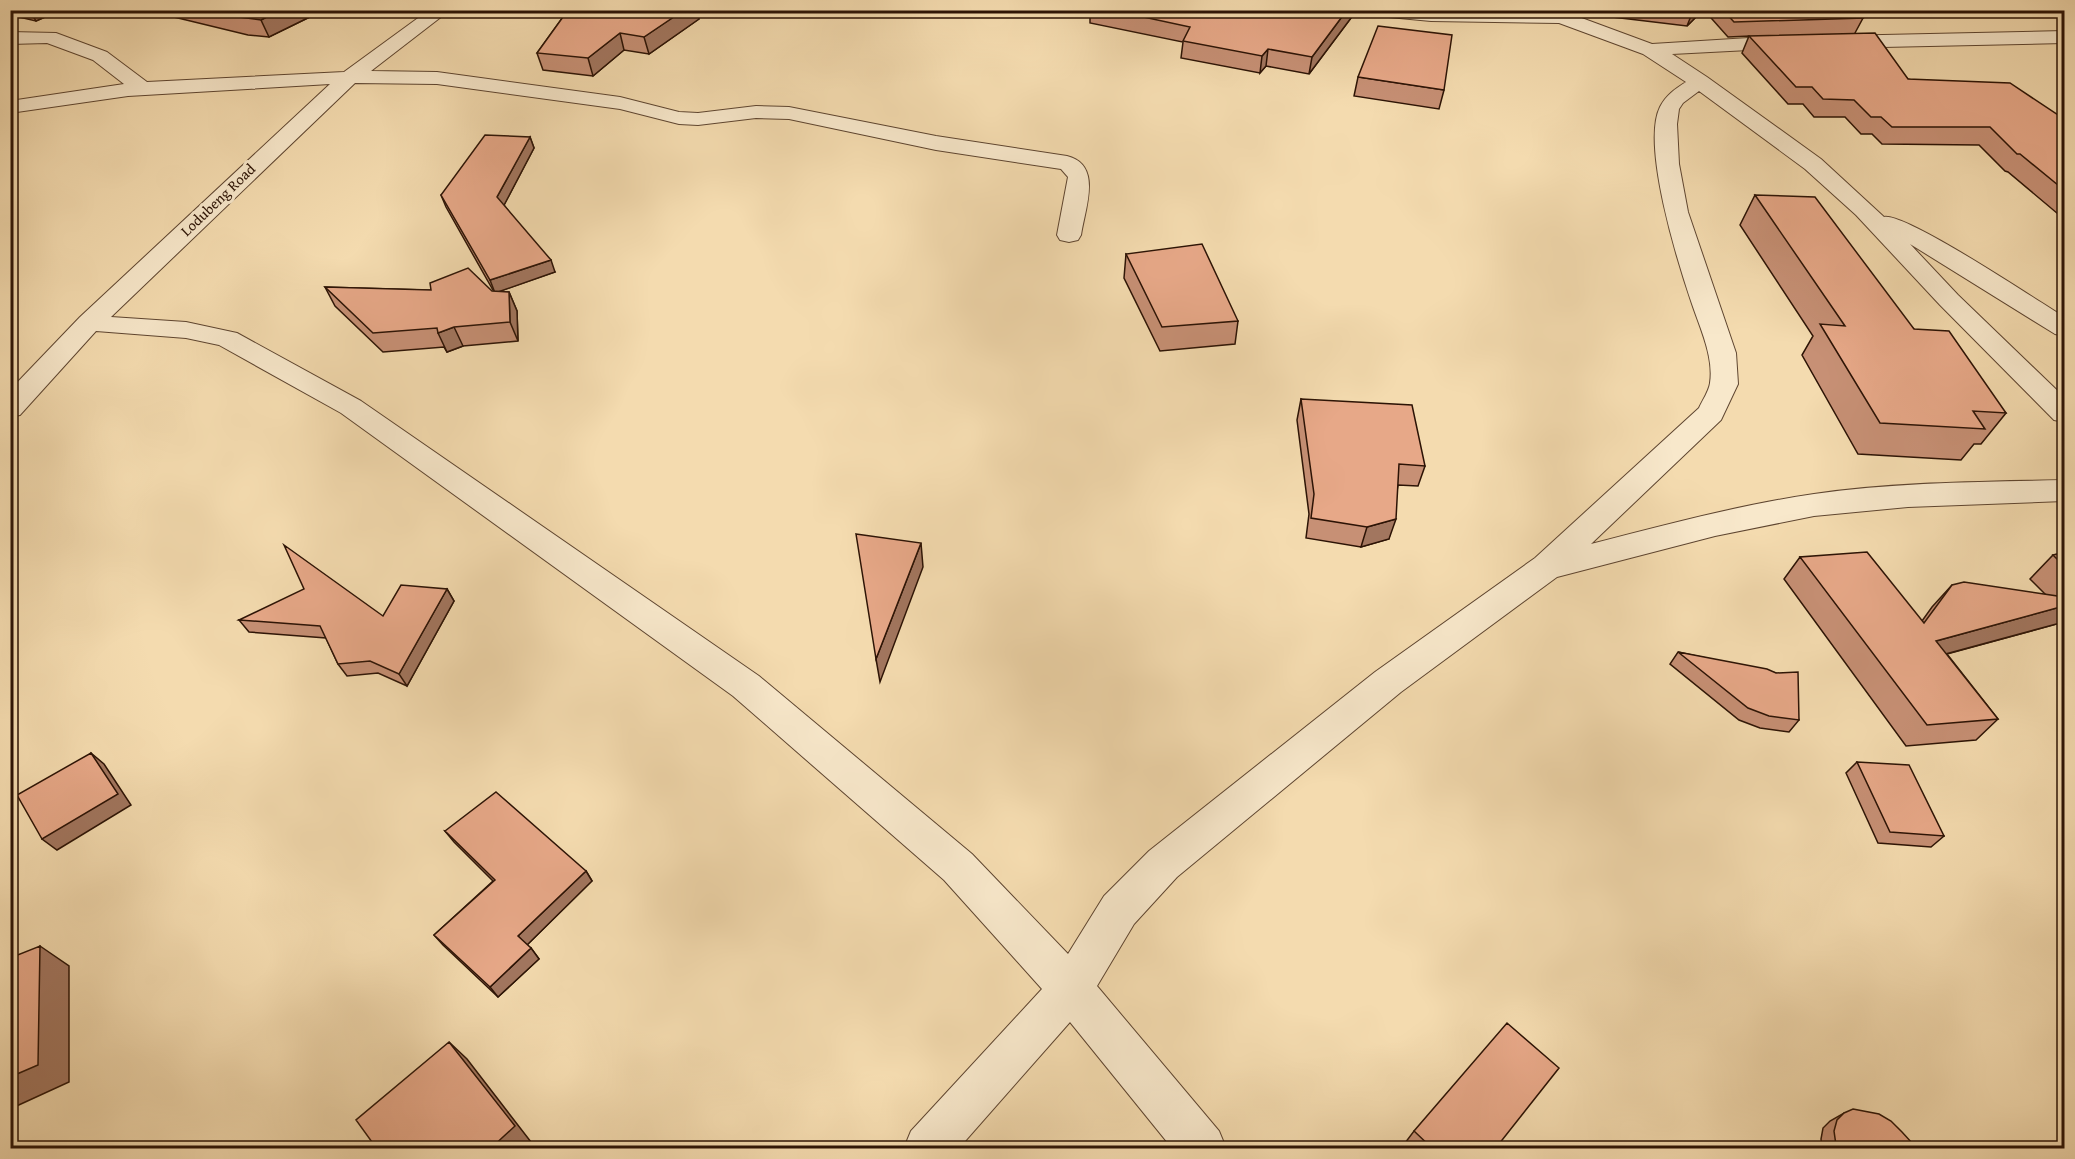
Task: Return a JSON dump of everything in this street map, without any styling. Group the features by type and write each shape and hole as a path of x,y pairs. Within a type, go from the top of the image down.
{"street":[{"name":"Lodubeng Road","path":"10,408 89,323 350,76 441,10"},
{"path":"1368,10 1431,15 1551,14 1650,51 1700,81 1813,164 1864,210 1949,300 2064,413"},
{"path":"10,38 49,37 100,56 142,88"},
{"path":"1650,51 1749,44 2064,37"},
{"path":"10,107 142,88 350,76 437,78 620,103 689,119 756,112 789,113 936,143 1067,163 1075,168 1079,177 1069,235"},
{"path":"928,1149 1071,989 1119,910 1163,864 1388,682 1547,567 1711,413 1724,384 1722,353 1676,213 1668,164 1666,123 1669,110 1676,99 1700,81"},
{"path":"1864,210 1926,243 2064,328"},
{"path":"89,323 186,330 228,339 351,407 746,686 958,867 1071,989 1202,1149"},
{"path":"1547,567 1691,530 1814,505 1935,493 2064,491"}],"building":[{"path":"210,10 280,10 261,20"},
{"path":"568,10 684,10 644,37 620,33 588,58 537,53"},
{"path":"1111,10 1347,10 1312,57 1268,49 1262,56 1183,41 1190,27"},
{"path":"1723,10 1857,10 1863,18 1734,22"},
{"path":"1378,26 1452,35 1444,90 1358,77"},
{"path":"1875,33 1908,79 2010,83 2064,119 2064,190 2020,154 2017,154 1990,127 1892,127 1881,117 1871,117 1854,100 1823,99 1812,87 1796,87 1749,36"},
{"path":"485,135 530,137 497,197 551,260 490,280 441,195"},
{"path":"1755,195 1815,197 1914,329 1949,331 2006,413 1973,411 1985,429 1880,423 1820,324 1845,326"},
{"path":"1202,244 1238,321 1162,327 1126,254"},
{"path":"468,268 492,291 509,292 510,322 454,327 438,333 437,328 373,333 325,287 431,290 430,283"},
{"path":"1301,399 1412,405 1425,466 1399,464 1396,519 1367,527 1311,518 1314,494"},
{"path":"856,534 921,543 876,659"},
{"path":"284,545 383,616 401,585 447,589 399,674 370,661 338,664 320,626 239,620 304,589"},
{"path":"1867,552 1924,623 1952,585 1964,582 2064,597 2064,606 1936,641 1998,719 1927,725 1800,557"},
{"path":"2064,553 2064,566 2053,555"},
{"path":"1678,652 1767,669 1776,673 1798,672 1799,720 1769,716 1748,708"},
{"path":"91,753 118,794 42,839 17,795"},
{"path":"1857,762 1909,765 1944,836 1890,832"},
{"path":"496,792 586,871 518,936 531,948 490,987 434,935 495,880 445,831"},
{"path":"40,946 38,1065 10,1077 10,958"},
{"path":"1507,1023 1559,1068 1495,1149 1433,1149 1414,1131"},
{"path":"449,1042 515,1126 490,1149 377,1149 356,1120"},
{"path":"1853,1109 1879,1114 1891,1121 1913,1144 1914,1149 1838,1149 1834,1131 1837,1120 1844,1113"}]}
